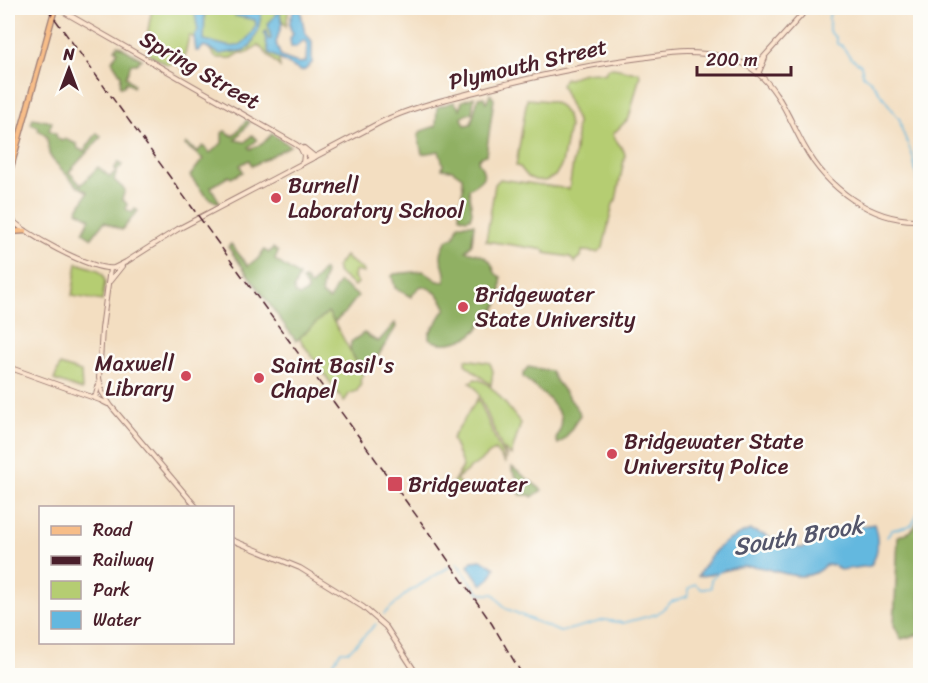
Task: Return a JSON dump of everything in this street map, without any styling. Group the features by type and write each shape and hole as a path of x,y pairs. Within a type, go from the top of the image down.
{"main road":[{"name":"Spring Street","path":"56,8 308,150 313,158"},
{"path":"8,178 56,8"},
{"path":"753,69 808,8"},
{"name":"Plymouth Street","path":"110,269 126,262 163,238 386,119 476,92 584,67 685,53 731,59 753,69 778,97 810,156 833,183 857,202 876,213 896,219 921,220"},
{"path":"758,74 768,53"},
{"path":"297,145 304,153 303,163"},
{"path":"8,216 25,231 74,257 110,269 95,398"},
{"path":"8,232 25,231"},
{"path":"108,287 114,274 126,262"},
{"path":"8,367 95,398 111,406"},
{"path":"99,378 102,393 111,406 196,506"},
{"path":"234,541 300,568 362,606 386,627 418,675"}],"green space":[{"path":"152,8 289,8 286,26 279,16 275,34 280,67 258,45 248,53 240,53 232,58 216,58 202,39 189,36 182,68 175,61 168,65 149,54 147,36"},
{"path":"118,45 141,59 137,64 131,64 126,77 134,85 133,87 126,82 124,86 120,86 121,75 112,61 118,51 115,49"},
{"path":"607,69 639,72 640,75 629,118 613,134 625,155 603,248 597,252 582,251 581,257 575,263 570,257 545,253 545,250 486,241 495,184 500,179 569,189 577,121 561,85 565,78 569,79 592,72 605,74"},
{"path":"490,94 494,99 486,155 478,161 484,175 469,189 472,212 470,218 466,219 460,217 459,214 463,188 462,177 452,170 442,169 443,164 439,151 422,154 418,136 421,131 436,126 437,107 454,102 460,109 462,101 474,97 472,113 462,118 465,125 471,124 478,98 484,97 486,103"},
{"path":"527,99 550,101 559,105 567,115 569,127 562,164 555,176 545,181 528,177 520,167 516,166"},
{"path":"33,118 52,122 49,130 56,134 57,138 77,144 78,149 84,151 97,133 101,137 69,172 81,185 98,167 110,177 116,171 114,169 119,162 122,165 114,180 125,190 122,199 127,204 126,209 132,213 135,209 138,211 122,230 104,222 92,238 83,232 90,218 77,211 88,192 76,185 52,159 49,154 47,137 38,130 38,127 31,124"},
{"path":"247,120 250,122 235,140 245,142 252,135 257,140 249,147 250,149 262,144 272,134 290,146 252,166 249,160 240,165 243,172 231,178 229,176 211,187 220,203 203,192 190,176 203,159 185,145 186,143 197,152 203,146 210,153 222,143 222,133 225,131 233,136"},
{"path":"459,224 474,224 472,243 466,251 481,255 490,262 496,274 501,277 501,293 492,314 484,319 473,334 454,342 440,343 429,338 429,334 446,308 440,297 422,286 411,297 395,288 392,276 423,271 438,281 445,282 441,253 447,240 454,237"},
{"path":"231,244 248,266 257,260 264,250 269,253 273,248 278,252 275,260 299,276 294,288 295,294 300,296 307,292 302,280 305,279 311,286 323,270 325,272 321,294 329,300 339,282 358,296 345,313 334,322 328,312 296,341 228,247"},
{"path":"345,256 364,271 364,273 355,271 354,277 358,283 354,286 337,272 337,267"},
{"path":"77,263 98,270 103,275 105,282 102,301 72,296"},
{"path":"328,311 363,374 357,391 349,394 344,402 299,338"},
{"path":"395,323 396,327 372,366 363,374 350,350 351,342 364,333 378,342"},
{"path":"466,359 490,363 493,371 491,385 465,364"},
{"path":"60,365 81,372 82,390 54,380"},
{"path":"528,367 551,371 579,411 580,415 565,439 558,444 556,439 561,416 550,400 523,377"},
{"path":"475,379 494,390 521,423 511,455 505,450 507,460 477,390 470,382"},
{"path":"478,398 506,464 495,450 456,479 466,493 461,493 455,490 452,484 463,467 452,438"},
{"path":"512,467 542,490 532,497 521,495 514,485 518,479"},
{"path":"920,515 920,634 901,639 894,625 898,536 913,529"}],"water":[{"path":"194,8 205,8 204,40 234,46 245,41 256,25 255,20 235,16 236,8 270,8 262,10 258,31 246,50 220,54 204,46 196,51 194,37 198,31"},
{"path":"275,8 283,9 280,13 282,23 276,43 281,57 298,63 306,62 307,44 304,40 296,47 291,47 290,39 293,33 290,24 294,8 300,8 305,33 312,41 312,63 305,70 300,71 269,53 264,33 266,31 268,39 271,39 268,24 277,13"},
{"path":"874,524 877,545 870,566 840,570 834,565 825,565 817,572 799,576 749,566 698,576 708,559 719,547 750,530 767,536 784,547 802,548 827,536"},
{"path":"482,560 495,568 489,579 482,585 468,566 472,561"}],"waterway":[{"name":"South Brook","path":"832,8 829,16 829,31 836,38 837,44 841,45 851,58 861,65 863,75 871,81 900,120 913,157 920,195"},
{"name":"South Brook","path":"887,537 892,530 912,525 920,508"},
{"name":"South Brook","path":"457,563 478,592 494,594 505,608 560,632 605,620 623,623 657,614 671,602 688,596 688,589 695,584 701,589 711,588 711,579 720,571"},
{"name":"South Brook","path":"384,614 407,593 449,567"},
{"name":"South Brook","path":"325,676 341,651 349,651 376,624"}],"railway":[{"path":"47,8 437,544 492,624 523,676"}],"place":[{"name":"Burnell Laboratory School","path":"276,198"},
{"name":"Bridgewater State University","path":"463,307"},
{"name":"Maxwell Library","path":"186,376"},
{"name":"Saint Basil's Chapel","path":"259,378"},
{"name":"Bridgewater State University Police","path":"612,454"},
{"name":"Bridgewater","path":"395,484"}]}
